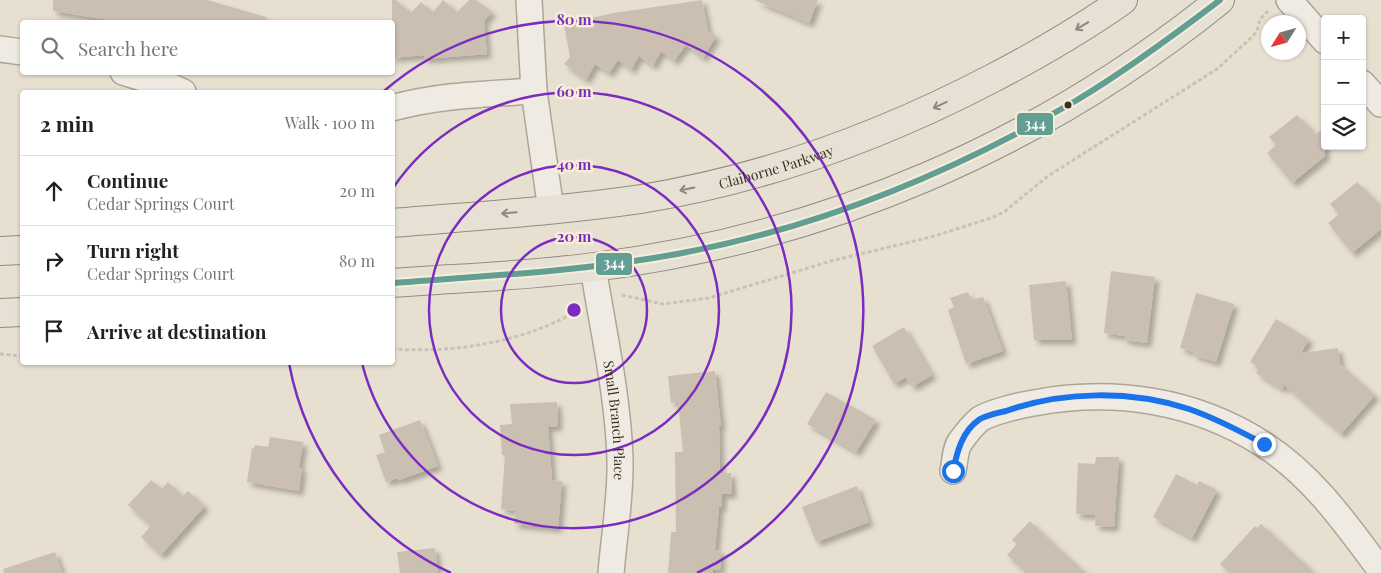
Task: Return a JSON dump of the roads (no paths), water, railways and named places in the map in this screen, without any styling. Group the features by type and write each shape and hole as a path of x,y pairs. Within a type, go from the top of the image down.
{"main road":[{"name":"Claiborne Parkway","path":"395,223 551,210 642,199 780,167 836,149 877,133 964,93 1026,61 1123,0"},
{"path":"395,283 593,267 691,251 776,232 917,183 1017,135 1082,99 1136,64 1220,0"},
{"path":"0,251 20,250"},
{"path":"0,314 20,312"}],"street":[{"path":"529,0 534,91 551,210"},
{"path":"1289,0 1321,36"},
{"path":"0,49 20,52"},
{"path":"133,75 178,90"},
{"path":"1366,87 1381,104"},
{"path":"395,107 414,102 460,95 534,91"},
{"name":"Small Branch Place","path":"593,267 617,426 620,460 619,508 611,573"},
{"path":"953,471 959,443 980,419 1023,405 1066,397 1106,396 1147,399 1188,409 1213,418 1264,444 1295,468 1325,497 1381,570"}]}
